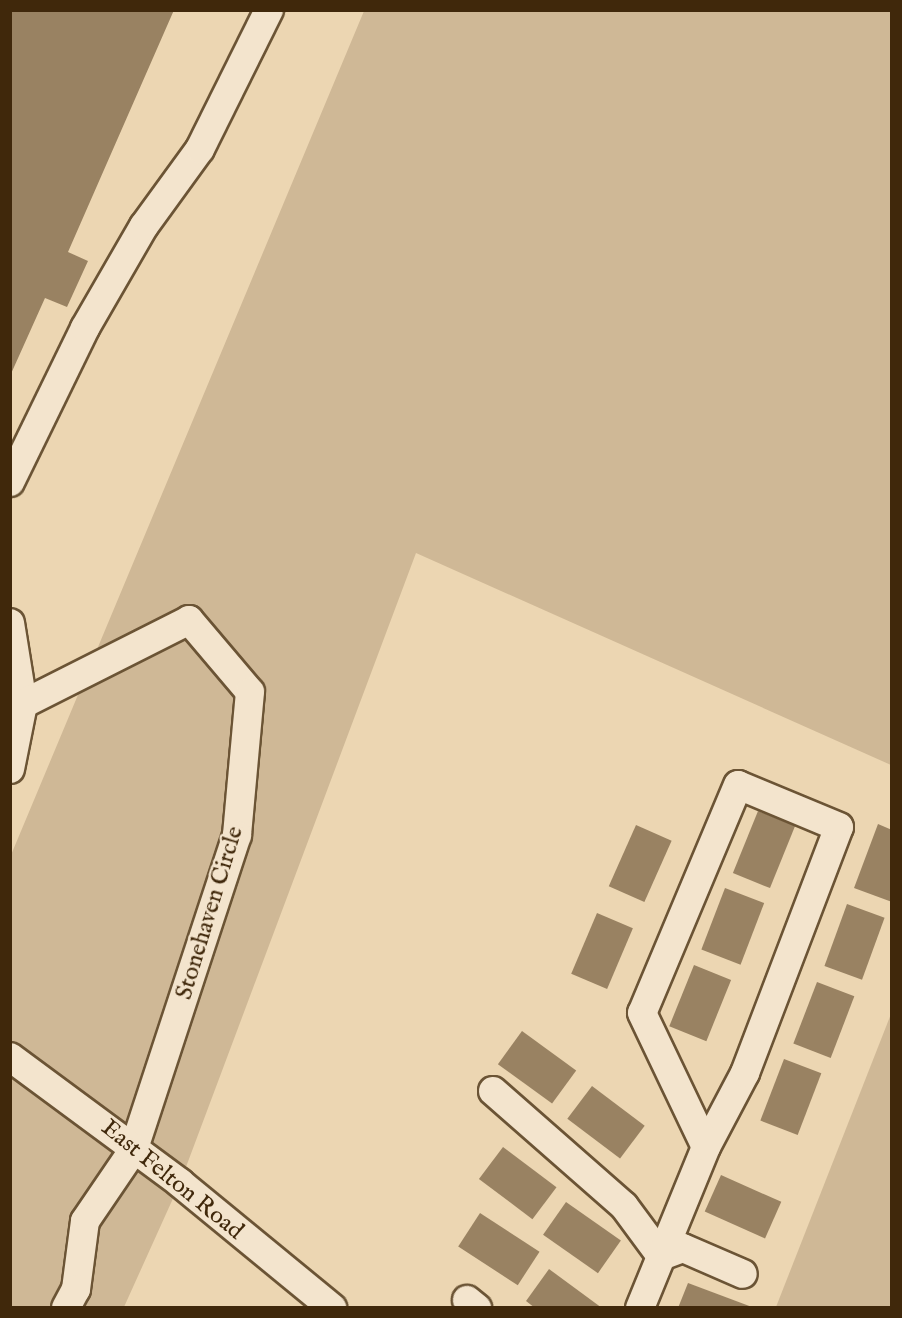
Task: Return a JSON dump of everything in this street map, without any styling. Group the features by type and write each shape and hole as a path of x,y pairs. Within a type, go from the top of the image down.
{"street":[{"path":"10,482 85,328 144,226 200,149 269,10"},
{"name":"Stonehaven Circle","path":"23,704 189,620 250,692 237,835 134,1149"},
{"path":"10,623 23,704 10,769"},
{"path":"640,1308 706,1147 745,1073 839,827 738,786 642,1013 706,1147"},
{"name":"East Felton Road","path":"10,1057 134,1149 332,1308"},
{"path":"493,1091 624,1206 662,1256"},
{"path":"66,1308 76,1289 85,1221 134,1149"},
{"path":"662,1256 683,1248 743,1274"}],"shaded area":[{"path":"364,11 891,11 891,765 416,553 180,1183 124,1307 11,1307 11,855"},
{"path":"891,1014 891,1307 776,1307"}],"building":[{"path":"11,10 174,10 68,252 88,261 67,307 45,298 10,376"},
{"path":"758,811 795,826 770,888 733,873"},
{"path":"878,824 892,830 892,902 854,888"},
{"path":"636,825 672,841 644,902 609,886"},
{"path":"725,888 764,903 741,965 701,950"},
{"path":"847,904 885,918 862,980 824,966"},
{"path":"597,913 633,928 607,989 571,974"},
{"path":"694,965 731,980 706,1041 669,1026"},
{"path":"817,982 854,996 831,1058 793,1044"},
{"path":"522,1031 576,1070 552,1104 498,1064"},
{"path":"784,1059 821,1073 798,1135 760,1121"},
{"path":"592,1086 645,1126 620,1158 567,1119"},
{"path":"503,1147 557,1187 532,1219 479,1179"},
{"path":"721,1175 781,1202 765,1238 705,1212"},
{"path":"566,1202 621,1240 598,1273 543,1235"},
{"path":"480,1213 540,1252 518,1285 458,1247"},
{"path":"549,1269 602,1308 535,1308 526,1301"},
{"path":"688,1283 752,1307 752,1308 678,1308"}]}
